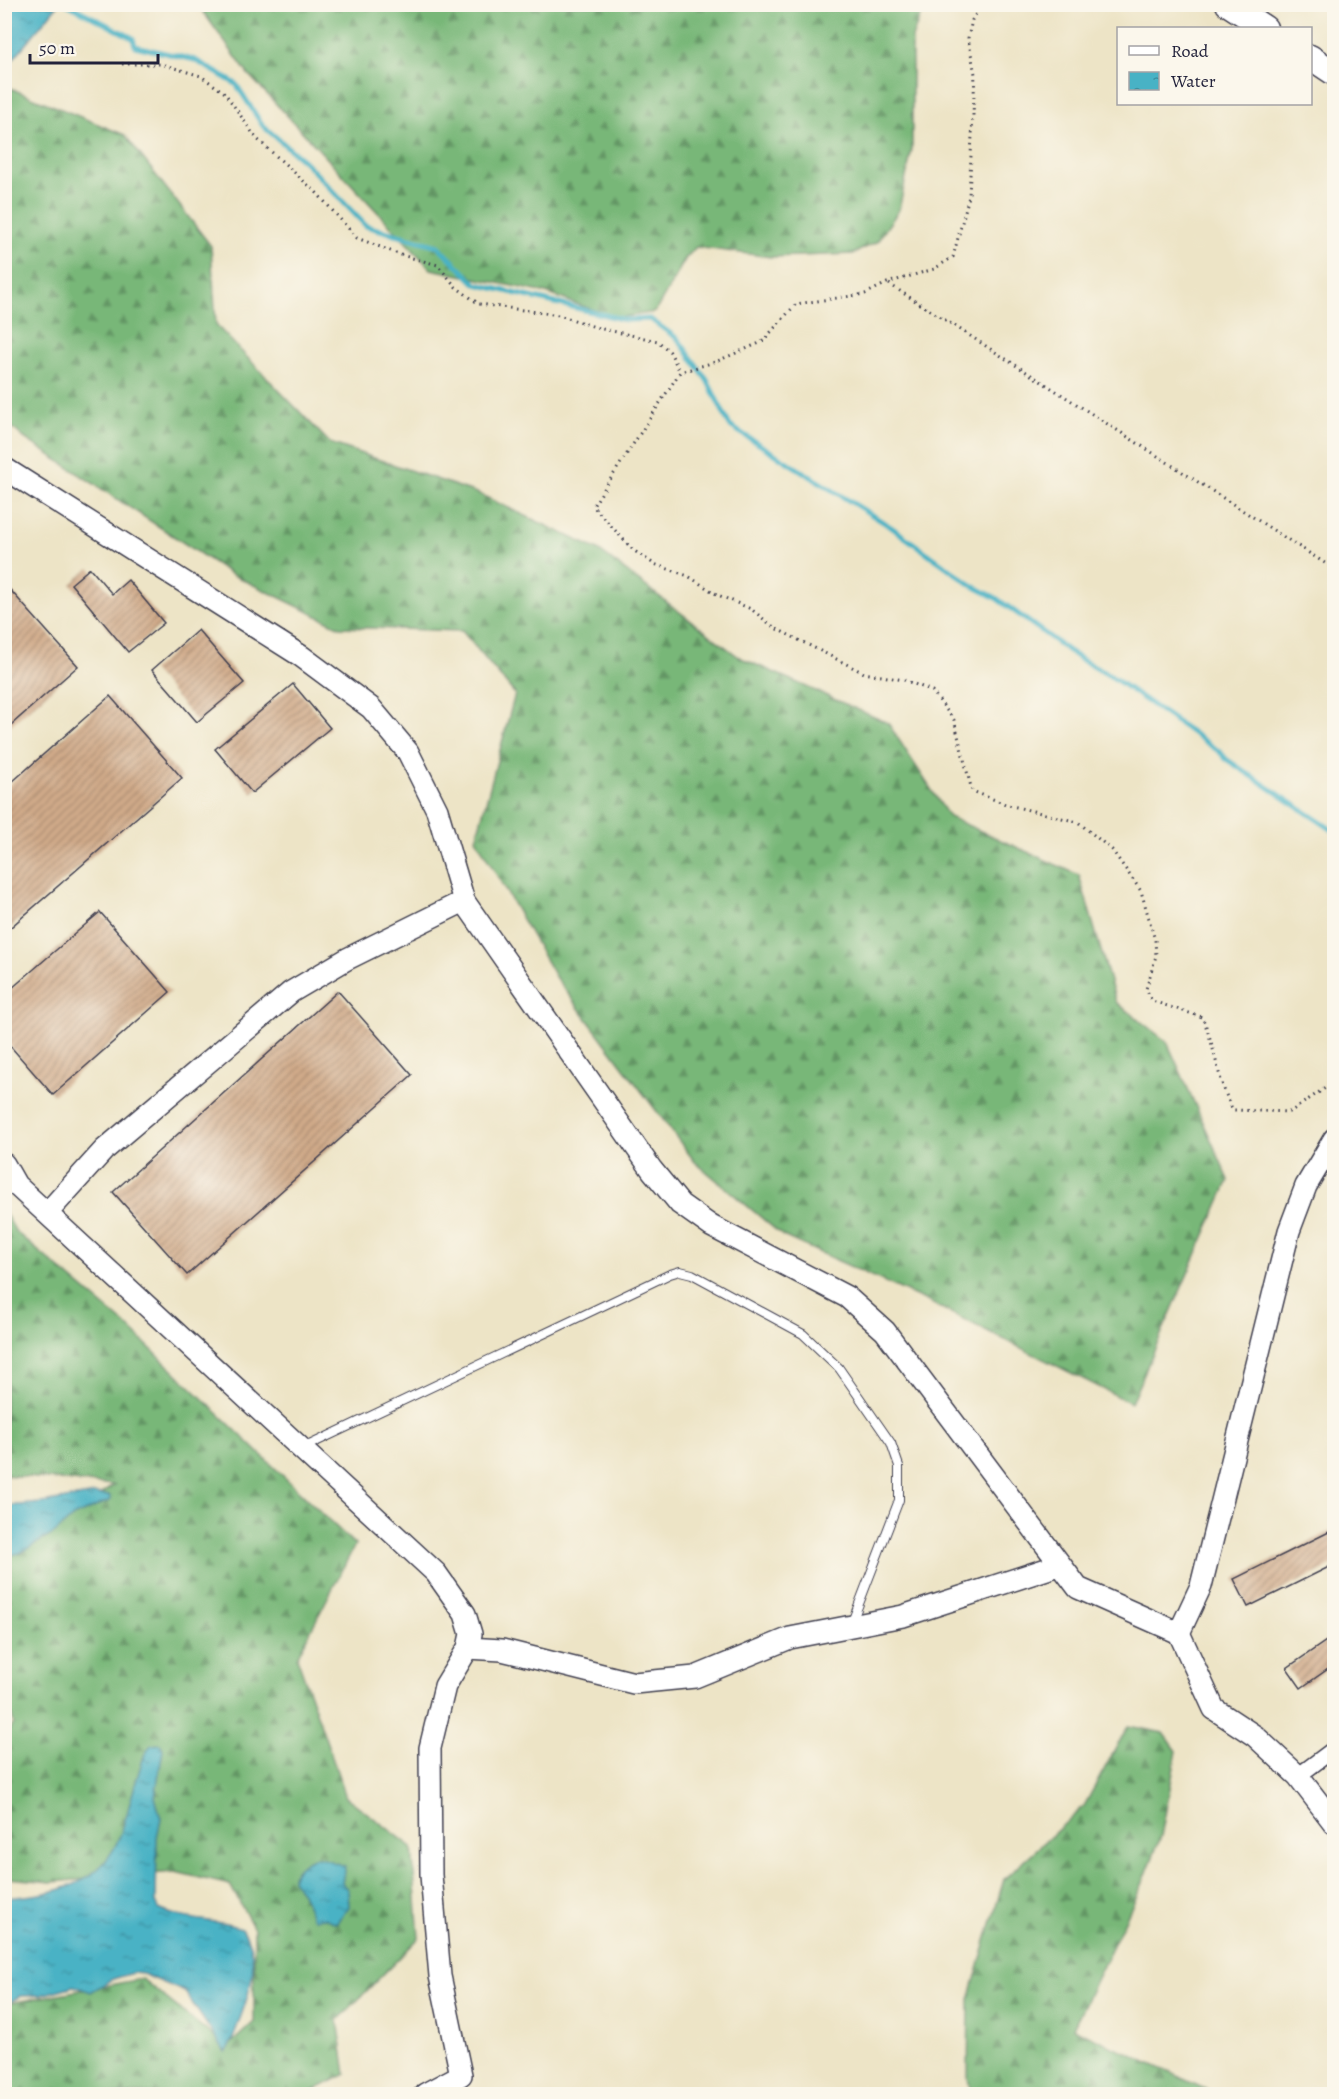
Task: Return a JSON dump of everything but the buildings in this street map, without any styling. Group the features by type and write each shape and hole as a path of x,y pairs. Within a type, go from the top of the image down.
{"main road":[{"path":"1312,58 1335,73"}],"street":[{"path":"4,468 301,656 371,708 408,752 437,810 464,901 652,1170 680,1204 711,1226 847,1297 885,1331 1078,1588 1179,1633 1214,1709 1255,1736 1298,1776 1335,1823"},
{"path":"48,1212 104,1150 291,992 347,959 464,901"},
{"path":"1179,1633 1201,1586 1289,1231 1306,1186 1335,1139"},
{"path":"4,1164 16,1185 48,1212 436,1573 465,1614 471,1634 468,1648 445,1686 430,1749 430,1875 440,1976 464,2085 425,2094"},
{"path":"468,1648 502,1650 634,1683 695,1677 789,1638 903,1616 1059,1565"},
{"path":"1298,1776 1335,1749"}],"lane":[{"path":"301,1448 670,1274 680,1271 692,1274 803,1334 839,1368 891,1443 899,1466 899,1500 850,1626"}],"path":[{"path":"982,4 972,20 968,38 975,74 969,196 962,233 953,256 934,269 887,283 865,294 796,304 762,342 715,362 680,372 593,506 633,549 654,564 688,576 718,595 751,609 775,628 864,673 904,680 932,692 954,720 972,791 1008,805 1078,822 1112,850 1141,891 1155,940 1156,956 1146,989 1152,1001 1202,1017 1209,1033 1221,1089 1233,1110 1290,1112 1335,1082"},
{"path":"122,64 161,64 201,76 225,93 256,138 316,192 357,238 401,255 438,265 456,287 479,304 559,315 598,328 658,341 670,352 680,372"},
{"path":"887,283 1335,569"}],"green space":[{"path":"198,5 924,5 912,38 912,149 899,210 877,242 853,254 771,257 696,247 686,258 655,312 616,318 546,293 431,269 248,74"},
{"path":"5,86 125,135 211,246 216,325 330,443 477,493 598,550 739,657 888,723 949,817 1079,875 1116,1002 1167,1042 1229,1180 1131,1403 927,1301 783,1236 695,1162 556,978 476,839 515,694 462,631 340,627 231,574 24,438 5,421"},
{"path":"4,1211 16,1232 125,1324 355,1545 297,1657 346,1797 412,1847 419,1938 338,2020 346,2074 307,2094 5,2094 5,2004 142,1979 227,2047 254,2022 254,1929 230,1885 175,1872 51,1882 8,1878 5,1875 5,1735 14,1724 5,1692 5,1559 114,1485 5,1475"},
{"path":"1128,1726 1164,1733 1177,1751 1161,1836 1142,1885 1073,2028 1216,2094 971,2094 968,2078 969,1999 1004,1879 1084,1806"}],"water":[{"path":"4,5 58,5 5,69"},
{"path":"95,1494 110,1496 111,1500 73,1517 55,1533 20,1553 5,1556 5,1506 42,1503"},
{"path":"160,1744 163,1750 155,1797 161,1819 157,1837 156,1902 159,1909 179,1916 242,1928 252,1953 252,1978 246,2002 230,2046 225,2052 185,1992 143,1974 133,1973 113,1979 91,1992 74,1986 41,1995 21,1996 5,2004 5,1898 58,1890 89,1876 102,1865 113,1851 121,1833 145,1754 151,1745"},
{"path":"313,1858 321,1858 345,1866 342,1883 348,1890 349,1907 336,1923 324,1918 313,1919 302,1893 292,1880 300,1866"}],"waterway":[{"path":"67,4 133,38 135,46 195,60 236,84 263,126 305,162 366,226 438,246 476,284 626,320 650,319 678,339 707,380 730,426 891,527 973,586 996,598 1077,657 1112,677 1220,752 1226,759 1334,831"}]}
